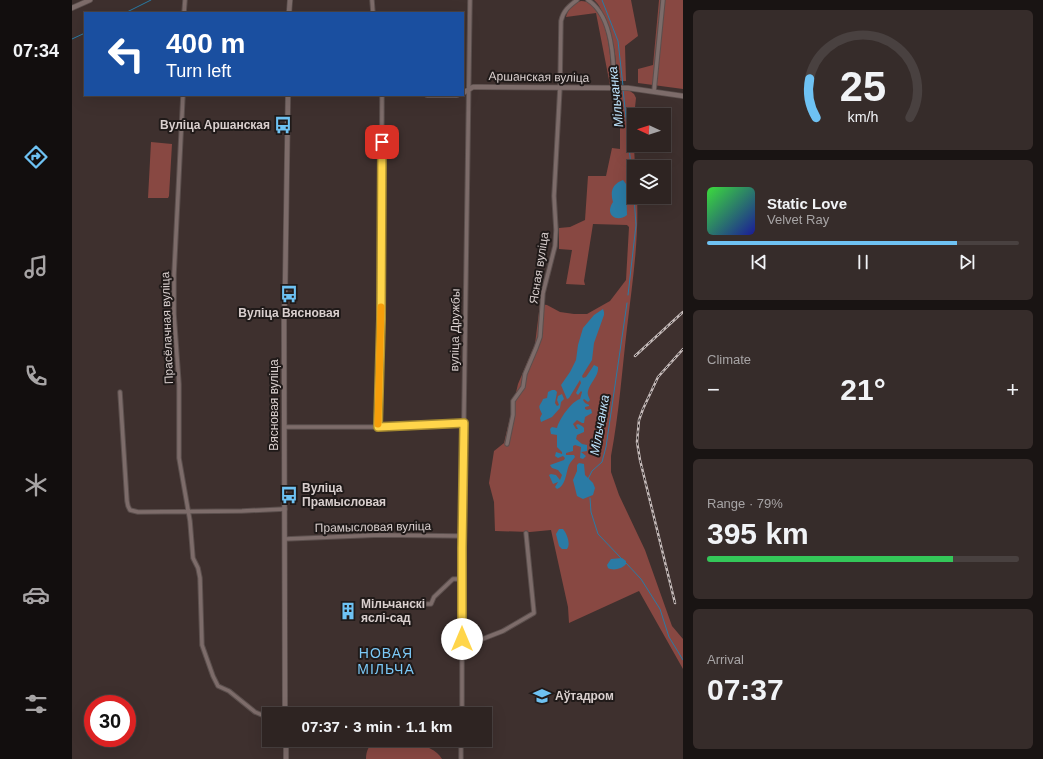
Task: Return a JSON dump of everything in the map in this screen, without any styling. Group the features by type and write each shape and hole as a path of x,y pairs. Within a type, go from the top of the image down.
{"street":[{"path":"72,8 90,0"},
{"path":"184,12 185,0"},
{"path":"290,0 290,12"},
{"path":"372,0 372,12"},
{"name":"вуліца Дружбы","path":"462,707 465,92 470,0"},
{"name":"Ясная вуліца","path":"506,444 513,415 513,401 523,387 525,374 540,337 543,292 555,246 556,230 554,196 562,16 567,8 577,0"},
{"path":"588,0 598,9 609,35 613,55 615,88"},
{"path":"654,91 662,0"},
{"name":"Аршанская вуліца","path":"465,92 473,87 628,88 683,96"},
{"name":"Прасёлачная вуліца","path":"183,96 174,314 179,384 179,458 190,521 193,558 198,568 200,578 202,645 210,671 218,686 229,691 255,712 262,715"},
{"name":"Вясновая вуліца","path":"286,707 284,315 288,96"},
{"path":"378,427 381,319 382,96"},
{"path":"120,392 127,501 130,510 138,512 285,509"},
{"path":"285,427 378,427 464,423"},
{"path":"462,647 503,631 534,613 526,533"},
{"name":"Прамысловая вуліца","path":"285,539 380,535 462,536"},
{"path":"375,604 431,604 434,597 452,579 462,579"},
{"path":"286,747 286,759"},
{"path":"461,759 462,747"}],"shaded area":[{"path":"594,0 631,0 638,36 625,46 626,81 617,81 613,42 601,9"},
{"path":"659,0 683,0 683,89 638,83 638,69 653,65"},
{"path":"581,1 591,4 598,11 603,22 607,35 611,62 612,84 610,85 596,13 566,17 571,7"},
{"path":"617,91 630,91 636,98 635,108 627,108 627,152 634,152 635,160 627,160 627,204 637,204 637,230 635,263 611,456 611,472 619,495 645,550 672,626 683,639 683,669 639,591 569,623 568,607 551,530 530,532 495,531 494,502 489,483 494,451 504,443 518,384 535,344 540,304 547,305 560,312 587,314 610,301 626,280 629,227 627,225 593,224 584,281 585,285 566,284 572,250 559,249 559,228 570,227 585,220 588,176 606,176 612,148 620,149 620,123"},
{"path":"151,142 172,144 168,198 148,198"},
{"path":"427,747 437,753 442,759 366,759 368,748"}],"water":[{"path":"623,180 626,184 627,215 616,218 610,211 613,202 612,192 614,186"},
{"path":"603,309 604,315 594,343 592,360 582,376 583,378 586,377 594,365 598,367 597,373 588,391 590,400 588,402 584,399 583,400 589,405 585,407 585,409 591,409 592,413 585,417 584,423 577,420 573,424 576,429 578,429 576,425 578,424 584,428 584,432 577,435 576,439 582,444 587,445 587,451 581,452 586,456 583,459 580,458 581,447 575,445 573,446 573,451 566,453 566,455 574,455 575,457 569,464 564,482 557,489 555,487 558,482 553,484 549,475 556,475 560,480 562,475 558,470 552,468 550,465 564,460 565,458 563,456 558,458 555,456 556,452 562,454 562,452 557,447 557,435 551,434 550,429 552,427 557,428 566,411 573,403 580,399 582,392 581,391 578,395 576,393 581,383 580,380 567,399 561,385 576,360 578,345 583,328 594,315"},
{"path":"552,390 557,392 555,403 557,406 559,405 557,400 558,396 562,394 564,399 561,402 560,408 552,417 541,422 540,418 542,414 540,406 543,399 547,398 548,392"},
{"path":"579,463 584,464 585,475 593,483 595,488 593,495 583,499 577,496 573,480 577,471 577,465"},
{"path":"559,529 563,529 567,536 569,544 567,549 562,549 559,546 556,534"},
{"path":"622,558 626,561 624,566 615,569 608,568 607,565 611,559"}],"waterway":[{"path":"127,12 151,0"},
{"name":"Мільчанка","path":"602,0 618,41 623,86"},
{"path":"72,39 84,33"},
{"name":"Мільчанка","path":"623,89 630,160"},
{"name":"Мільчанка","path":"628,295 636,225 634,204"},
{"name":"Мільчанка","path":"588,479 592,471 602,462 606,447 627,303"},
{"name":"Мільчанка","path":"590,498 591,512 598,534 621,558"},
{"name":"Мільчанка","path":"626,563 641,579 660,609 669,637 683,660"}],"railway":[{"path":"635,356 683,312"},
{"path":"675,603 640,460 637,442 639,420 658,377 683,349"}],"slow traffic":[{"path":"378,424 381,307"}],"place":[{"name":"Вуліца Аршанская","path":"283,125"},
{"name":"Вуліца Вясновая","path":"289,294"},
{"name":"Вуліца Прамысловая","path":"289,495"},
{"name":"Мільчанскі яслі-сад","path":"348,611"},
{"name":"Аўтадром","path":"542,696"}],"district":[{"name":"НОВАЯ МІЛЬЧА","path":"386,662"}],"route":[{"path":"382,142 380,267 381,319 378,427 464,423 462,639"}]}
